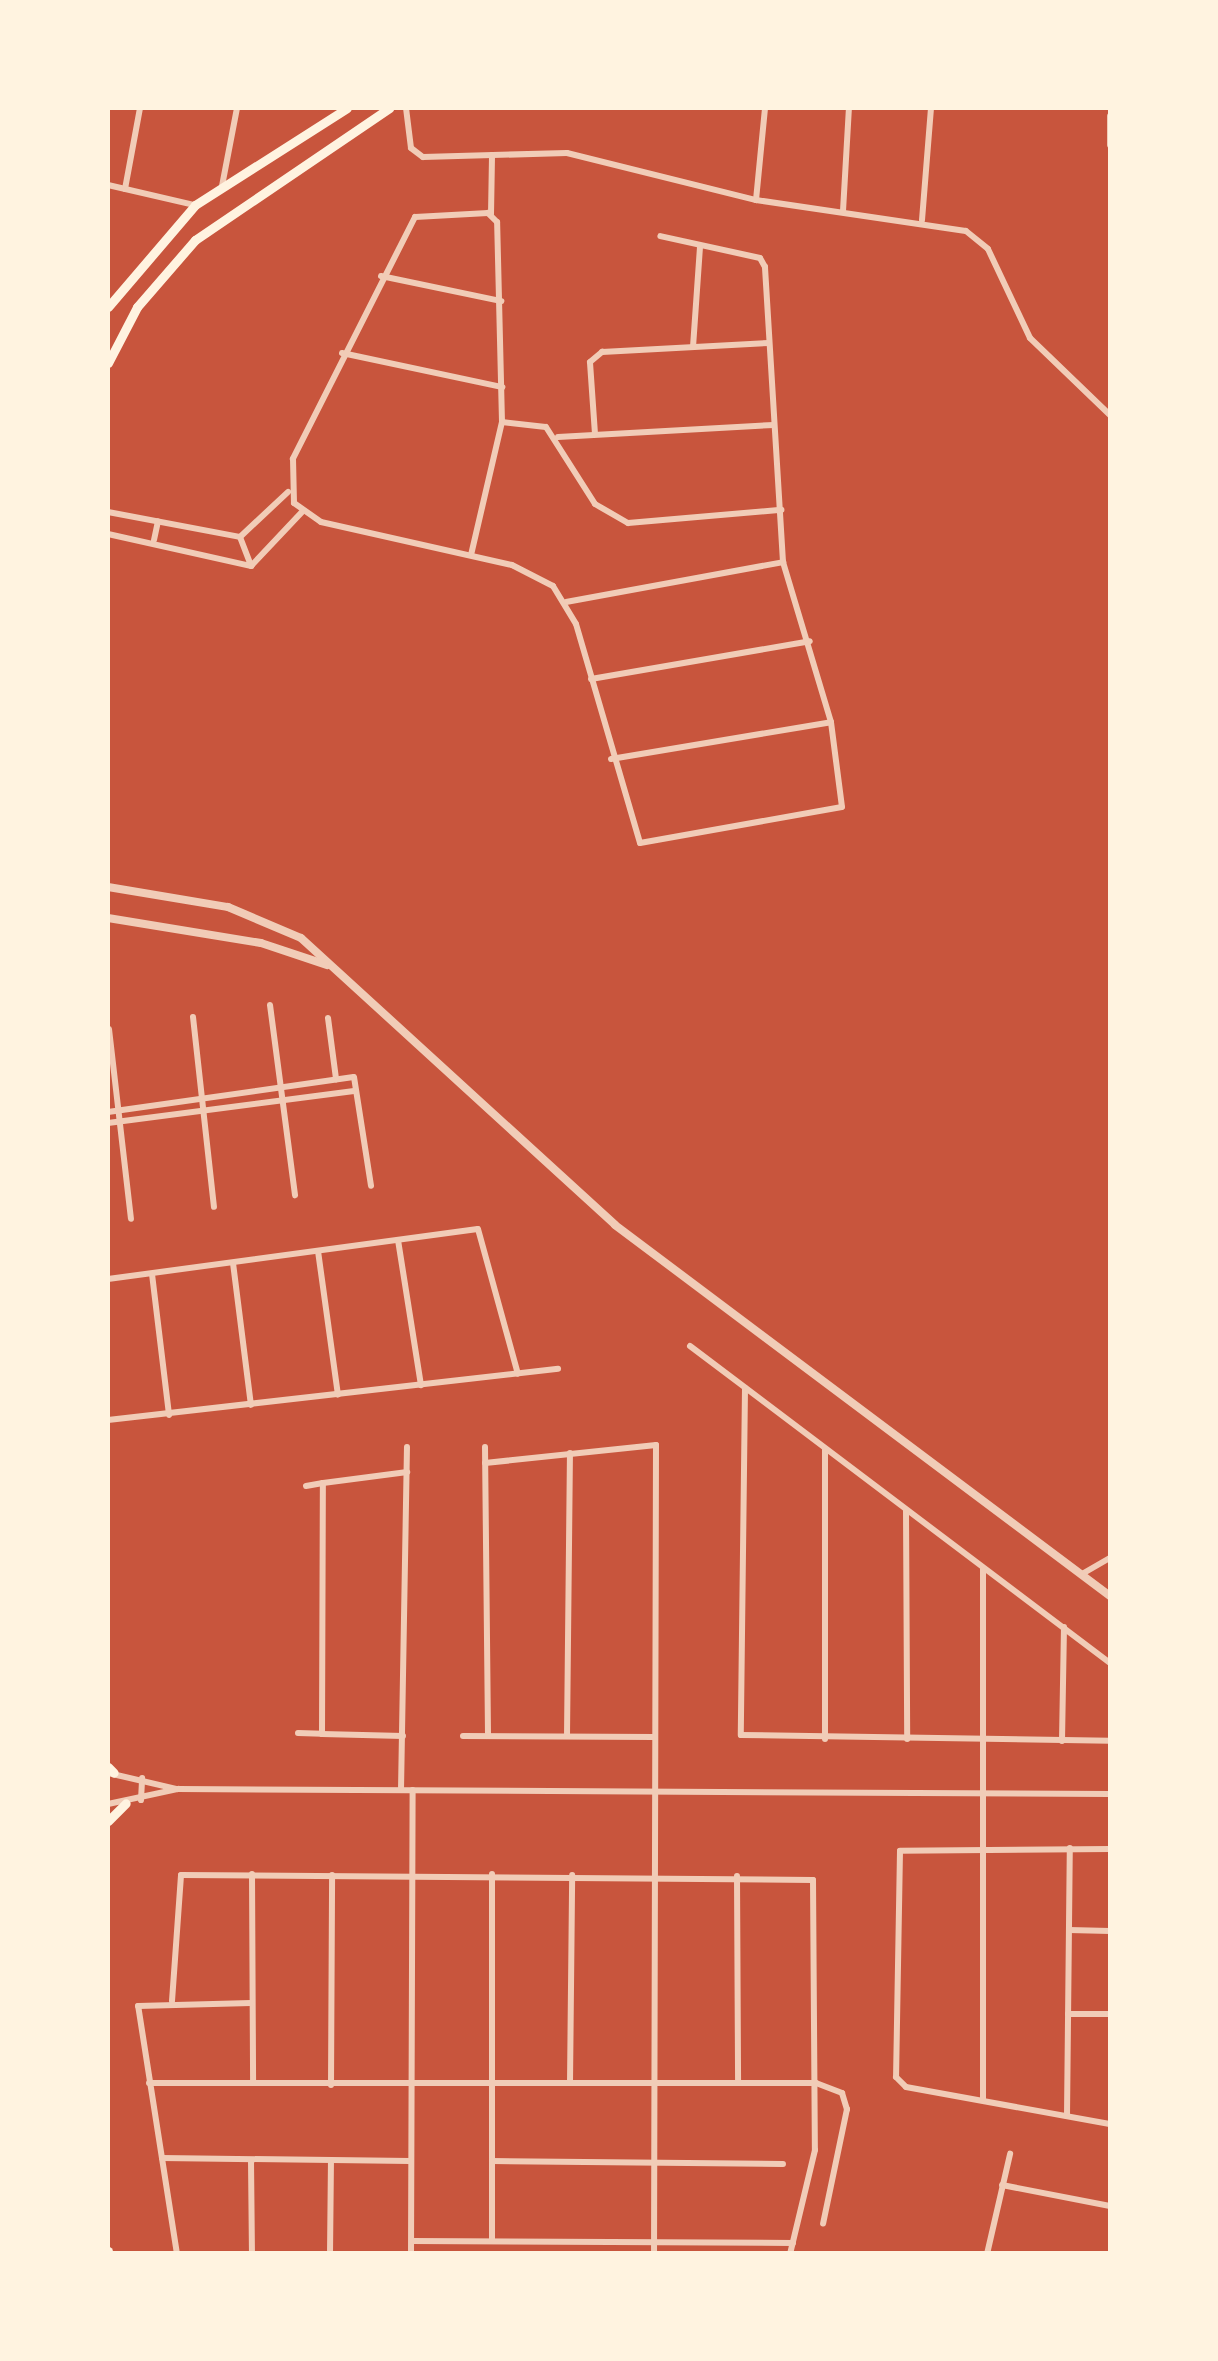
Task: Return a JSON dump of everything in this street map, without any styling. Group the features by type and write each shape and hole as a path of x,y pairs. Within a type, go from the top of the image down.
{"main road":[{"path":"108,307 195,205 347,108"},
{"path":"108,364 137,308 195,240 390,108"},
{"path":"108,1822 126,1803"}],"street":[{"path":"125,189 140,108"},
{"path":"222,188 237,108"},
{"path":"406,108 415,154 584,155 756,200 922,220 980,240 1030,338 1110,416"},
{"path":"756,200 765,108"},
{"path":"843,211 849,108"},
{"path":"922,220 931,108"},
{"path":"1110,116 1110,145"},
{"path":"472,555 502,422 501,301 491,214 492,155"},
{"path":"108,185 195,205"},
{"path":"491,214 410,218 290,468 288,492 302,512 535,573 566,602 636,839 646,844 839,810 831,722 810,641 783,562 770,343 760,258 700,248 660,236"},
{"path":"693,347 700,248"},
{"path":"381,276 501,301"},
{"path":"595,434 596,356 770,343"},
{"path":"342,353 503,388"},
{"path":"502,422 558,438 774,425"},
{"path":"558,438 594,504 628,523 781,510"},
{"path":"108,512 216,537 240,538 288,492"},
{"path":"251,566 302,512"},
{"path":"154,540 158,521"},
{"path":"108,534 154,540 251,566"},
{"path":"212,555 216,537"},
{"path":"240,538 251,566"},
{"path":"566,602 783,562"},
{"path":"590,679 810,641"},
{"path":"610,758 831,722"},
{"path":"108,887 256,916 301,938 626,1234 1110,1596"},
{"path":"108,918 261,944 330,966"},
{"path":"270,1005 294,1195"},
{"path":"194,1018 204,1100 201,1114 214,1206"},
{"path":"328,1018 336,1079"},
{"path":"109,1029 110,1112 119,1124 131,1219"},
{"path":"110,1112 354,1077 371,1186"},
{"path":"108,1123 356,1091"},
{"path":"108,1279 476,1229 518,1374"},
{"path":"398,1240 421,1385"},
{"path":"318,1251 338,1395"},
{"path":"233,1262 251,1405"},
{"path":"152,1274 170,1415"},
{"path":"690,1346 1110,1663"},
{"path":"108,1420 558,1369"},
{"path":"744,1388 738,1726 746,1738 1110,1741"},
{"path":"486,1463 656,1444 654,2254"},
{"path":"401,1790 407,1447"},
{"path":"485,1447 488,1735"},
{"path":"824,1739 825,1450"},
{"path":"567,1736 570,1453"},
{"path":"306,1486 407,1472"},
{"path":"322,1734 323,1483"},
{"path":"906,1510 907,1739"},
{"path":"1082,1574 1110,1558"},
{"path":"983,1569 983,2100"},
{"path":"1062,1741 1064,1626"},
{"path":"298,1734 402,1736"},
{"path":"463,1736 654,1737"},
{"path":"110,1771 178,1790"},
{"path":"141,1800 142,1778"},
{"path":"108,1804 178,1790 1110,1794"},
{"path":"412,2254 413,1790"},
{"path":"1110,1849 983,1847 900,1851 902,2086 1110,2124"},
{"path":"1067,2116 1070,1848"},
{"path":"252,1874 253,2083"},
{"path":"331,2085 332,1874"},
{"path":"492,1874 492,2240"},
{"path":"570,2084 572,1875"},
{"path":"172,2001 180,1876 654,1875 813,1880 814,2162 790,2254"},
{"path":"736,1876 738,2083"},
{"path":"1069,1930 1110,1931"},
{"path":"177,2254 149,2083 142,2001 251,2003"},
{"path":"1068,2014 1110,2014"},
{"path":"149,2083 816,2083 842,2093 847,2109 823,2224"},
{"path":"986,2254 1010,2154"},
{"path":"162,2158 411,2161"},
{"path":"252,2161 252,2254"},
{"path":"492,2161 783,2164"},
{"path":"330,2254 331,2162"},
{"path":"1002,2185 1110,2206"},
{"path":"412,2241 794,2243"},
{"path":"570,2241 570,2254"}]}
